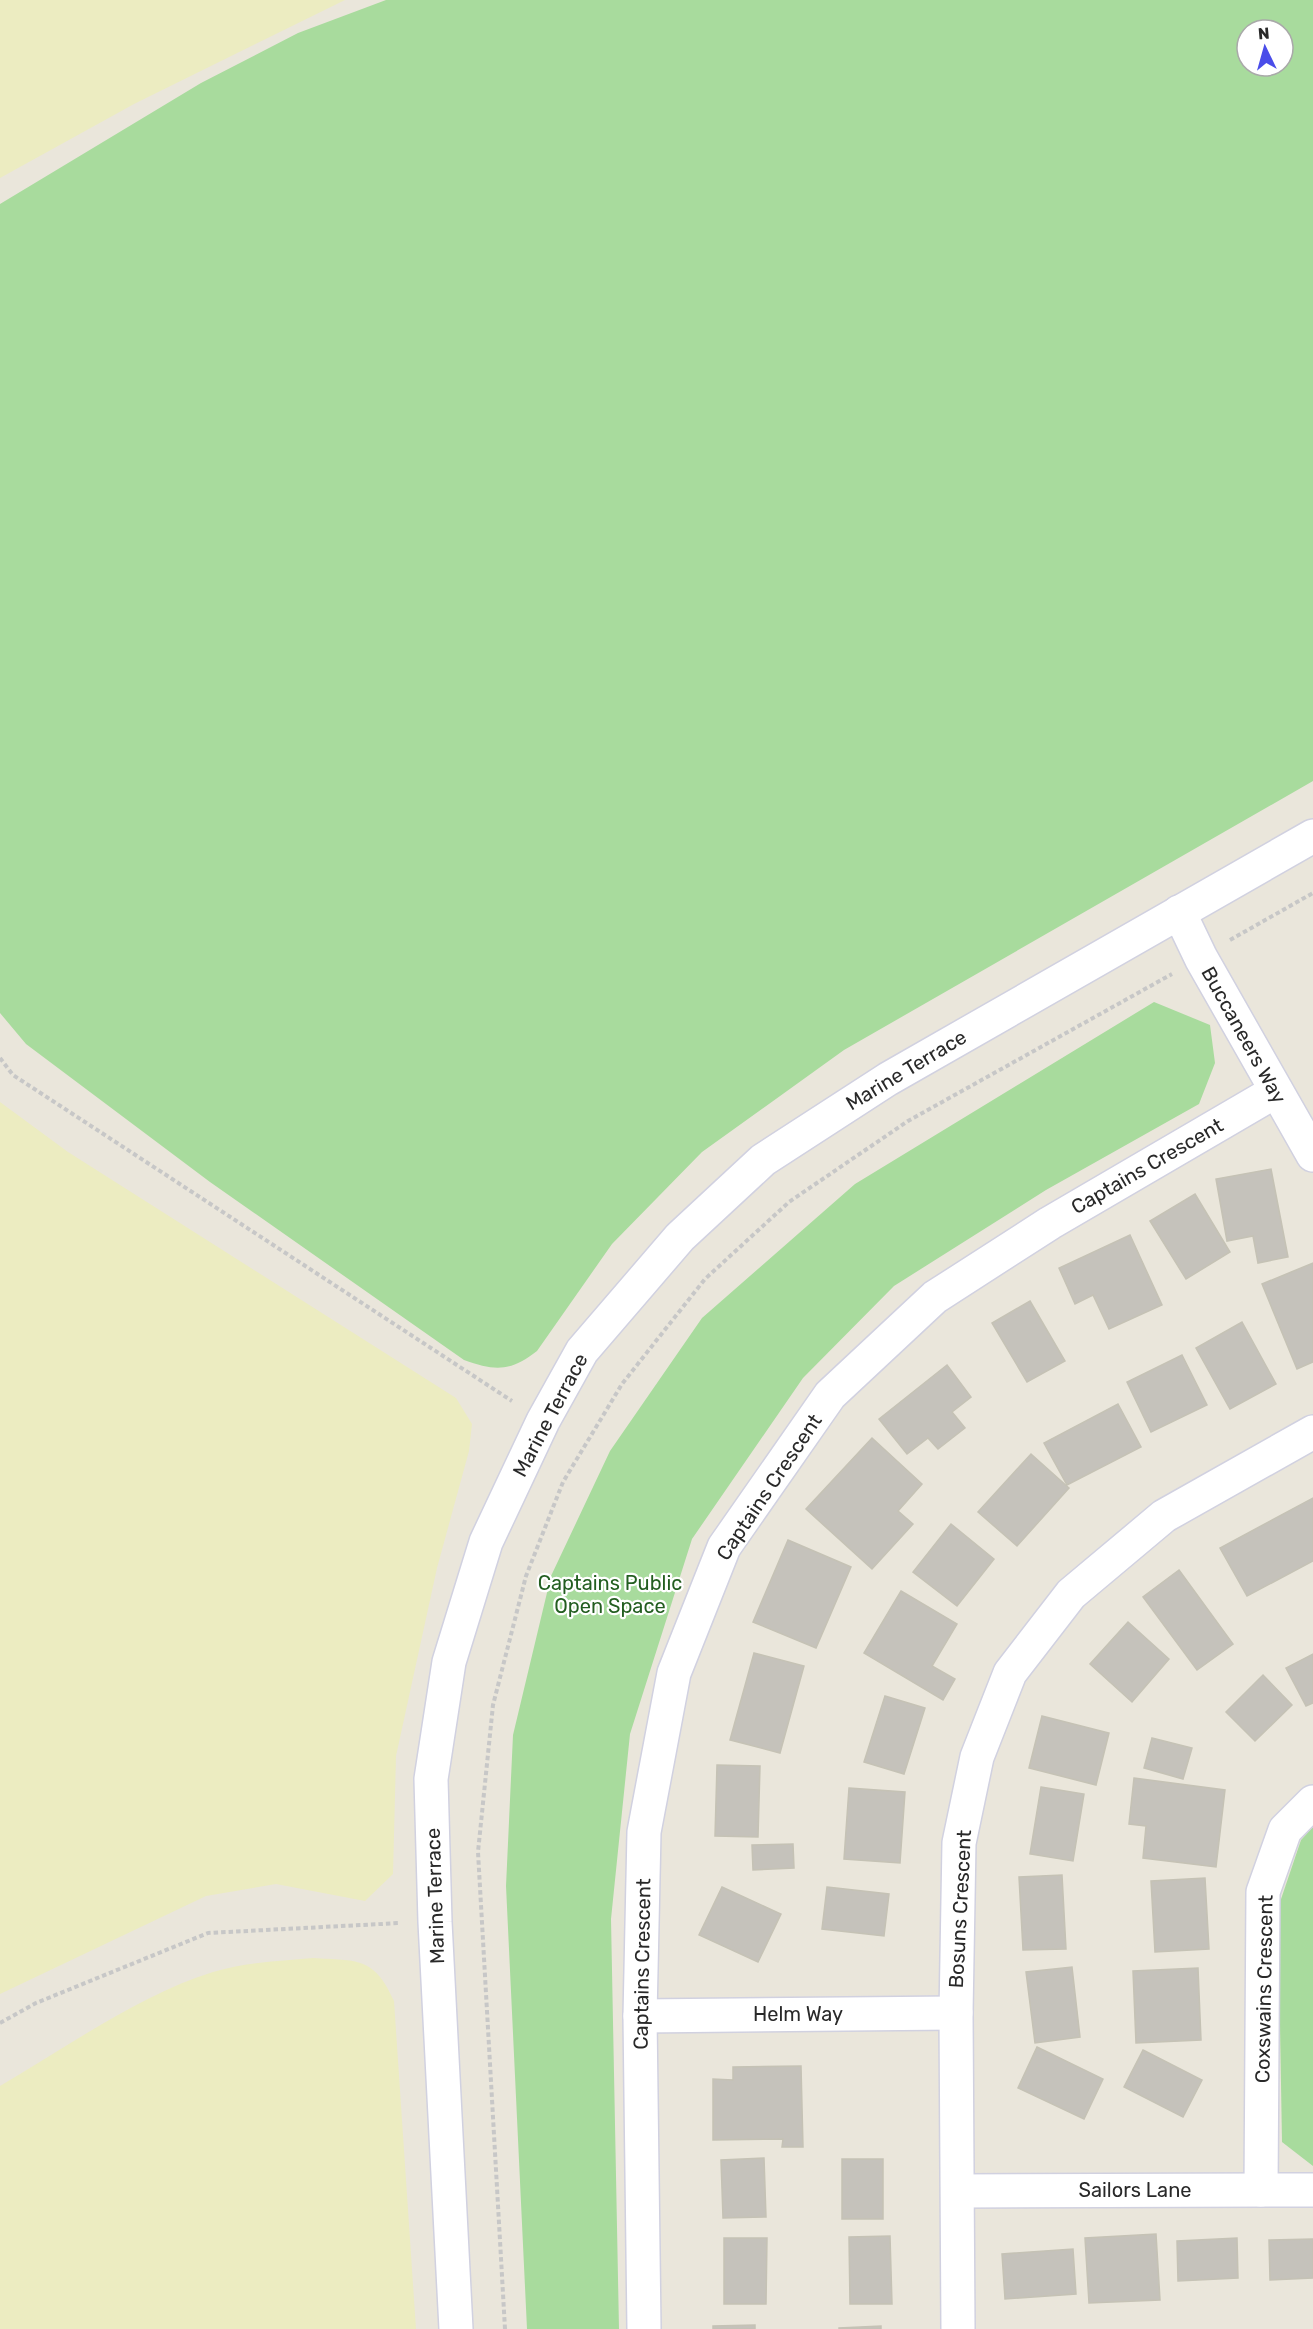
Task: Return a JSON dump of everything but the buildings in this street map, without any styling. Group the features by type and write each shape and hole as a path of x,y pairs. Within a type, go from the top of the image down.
{"street":[{"name":"Marine Terrace","path":"456,2329 435,1922 431,1779 449,1662 486,1542 543,1421 582,1351 680,1237 763,1160 888,1079 1313,836"},
{"name":"Buccaneers Way","path":"1179,912 1201,958 1313,1155"},
{"name":"Captains Crescent","path":"644,2329 640,2016 644,1832 674,1673 724,1547 830,1395 935,1297 1050,1222 1276,1091"},
{"name":"Bosuns Crescent","path":"958,2329 956,2013 959,1843 976,1757 1010,1673 1071,1594 1164,1516 1313,1432"},
{"name":"Coxswains Crescent","path":"1261,2190 1263,1892 1285,1830 1313,1803"},
{"name":"Helm Way","path":"640,2016 956,2013"},
{"name":"Sailors Lane","path":"958,2191 1313,2190"}],"path":[{"path":"1241,934 1313,893"},
{"path":"505,2329 478,1852 493,1705 526,1576 563,1482 622,1384 705,1280 789,1203 908,1121 1165,978"},
{"path":"0,1059 13,1075 543,1421"},
{"path":"0,2023 36,2003 208,1933 435,1922"}],"green space":[{"path":"386,0 1313,0 1313,781 844,1050 702,1152 612,1244 537,1351 519,1363 502,1368 464,1360 210,1182 26,1044 0,1013 0,204 201,83 298,33"},
{"name":"Captains Public Open Space","path":"1154,1002 1210,1025 1215,1063 1199,1104 1046,1190 894,1286 803,1378 692,1539 630,1734 611,1919 619,2329 527,2329 506,1886 513,1735 551,1576 610,1451 702,1318 855,1184"},
{"path":"1313,1827 1313,2166 1282,2142 1278,1908 1301,1840"}],"sand":[{"path":"0,0 345,0 134,104 0,178"},
{"path":"0,1102 68,1152 456,1398 472,1424 469,1451 437,1568 396,1756 393,1874 365,1901 276,1884 206,1896 0,1994"},
{"path":"313,1958 353,1961 371,1968 387,1986 394,2001 416,2329 0,2329 0,2086 131,2008 185,1982 237,1966"}]}
